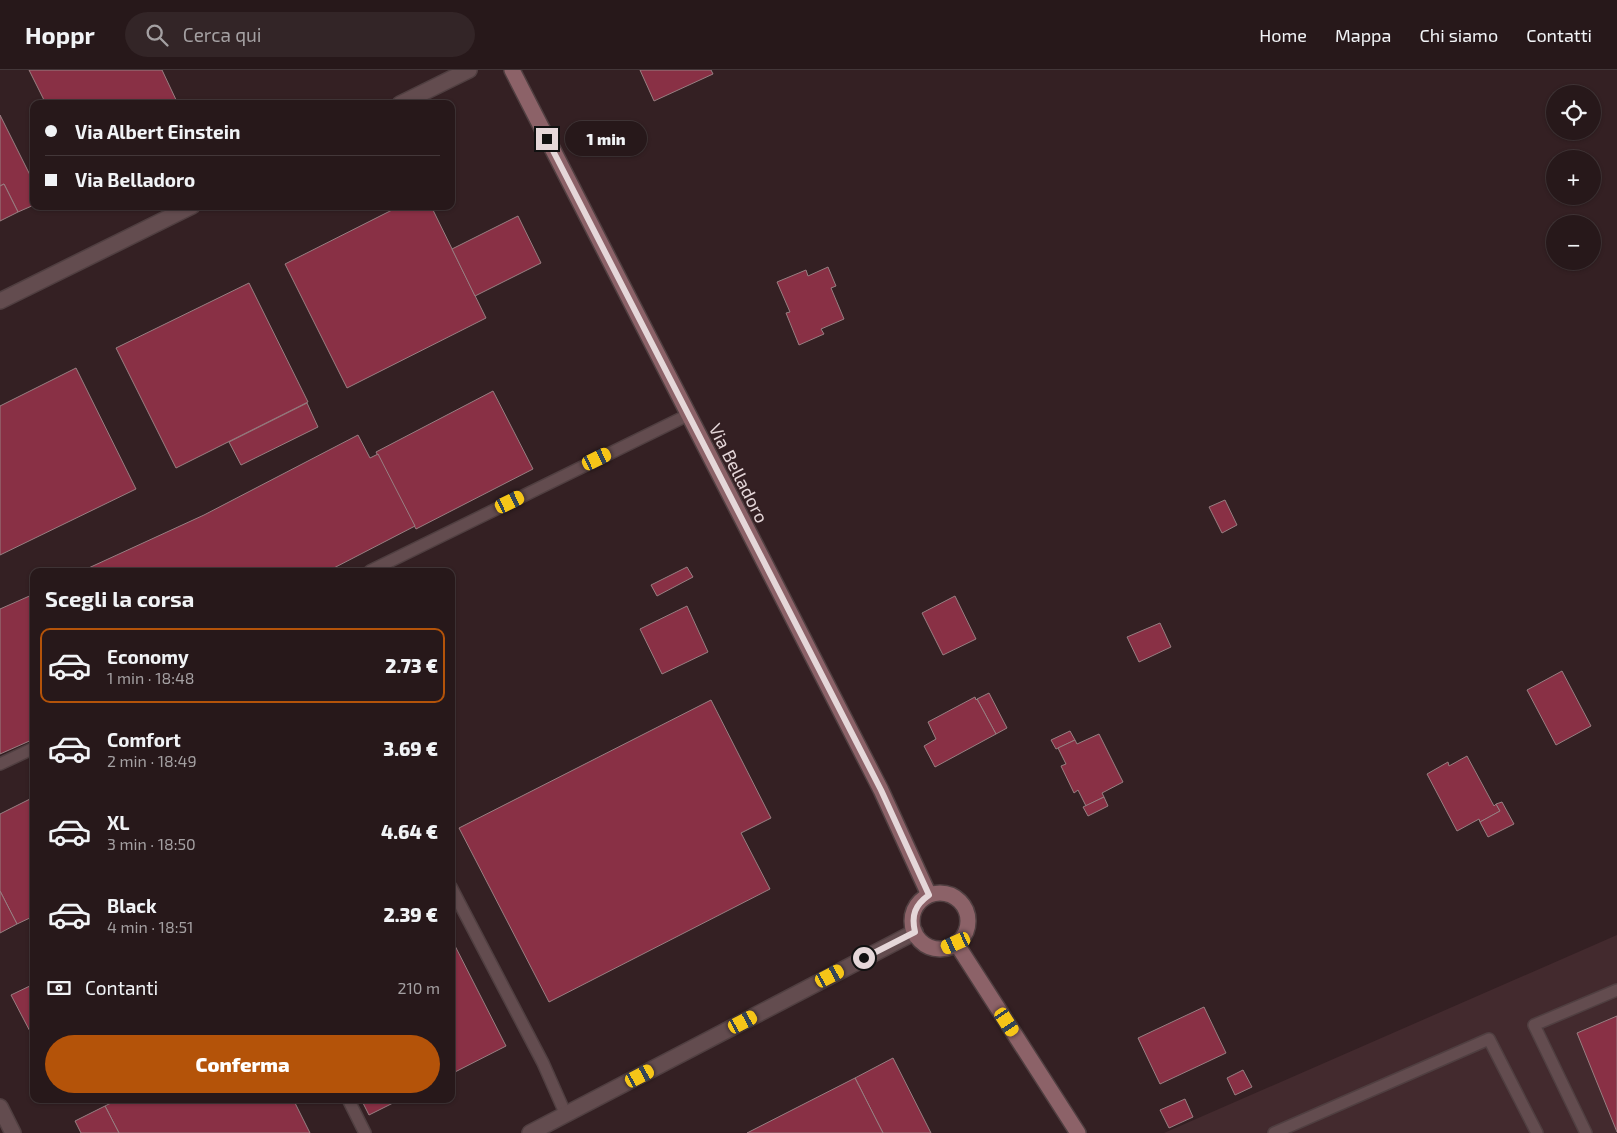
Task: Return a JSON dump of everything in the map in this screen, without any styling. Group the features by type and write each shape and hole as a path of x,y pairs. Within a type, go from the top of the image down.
{"main road":[{"name":"Via Belladoro","path":"512,70 881,790 929,895"},
{"path":"945,893 959,900 968,916 968,926 964,936 956,943 945,948 933,948 922,942 915,932 912,921 914,910 920,901 929,895 945,893"},
{"path":"956,943 1078,1133"}],"street":[{"path":"408,100 469,70"},
{"path":"0,301 184,210"},
{"path":"530,1133 915,932"},
{"path":"0,1107 13,1133"}],"lane":[{"path":"376,568 688,415"},
{"path":"0,764 30,750"},
{"path":"455,895 543,1063 566,1115"},
{"path":"1586,1133 1534,1025 1617,990"},
{"path":"1274,1133 1489,1039 1537,1133"},
{"path":"350,1103 365,1133"}],"shaded area":[{"path":"1617,935 1617,1133 1164,1133"}],"building":[{"path":"29,70 162,70 176,100 44,100"},
{"path":"640,70 711,70 713,74 654,101"},
{"path":"0,115 30,175 30,207 18,212 4,184 0,186"},
{"path":"4,184 18,212 0,221 0,186"},
{"path":"392,210 433,210 486,318 347,388 285,264"},
{"path":"518,216 541,263 475,296 452,249"},
{"path":"828,267 836,286 831,288 844,319 821,329 824,334 799,345 786,313 790,312 777,282 806,270 808,276"},
{"path":"249,283 308,402 176,468 116,348"},
{"path":"76,368 136,489 0,555 0,406"},
{"path":"493,391 533,469 416,529 376,452"},
{"path":"307,403 318,427 241,465 229,442"},
{"path":"358,435 370,458 378,454 415,526 334,568 89,568 204,515"},
{"path":"1225,500 1237,525 1222,533 1209,507"},
{"path":"687,567 693,577 657,596 651,585"},
{"path":"30,596 30,741 0,754 0,609"},
{"path":"955,596 976,639 943,655 922,613"},
{"path":"687,606 708,652 662,674 640,629"},
{"path":"1160,623 1171,647 1139,662 1127,637"},
{"path":"1562,671 1591,726 1556,745 1527,690"},
{"path":"989,693 1007,728 996,734 977,699"},
{"path":"975,697 996,734 935,767 924,746 936,739 928,722"},
{"path":"711,700 771,818 741,833 770,889 549,1002 459,828"},
{"path":"1070,731 1075,740 1056,749 1051,740"},
{"path":"1099,734 1123,782 1102,793 1104,797 1086,806 1078,790 1074,793 1061,766 1066,764 1058,748 1075,740 1077,744"},
{"path":"1467,756 1494,806 1496,804 1500,811 1480,822 1479,819 1457,831 1427,774 1448,762 1449,766"},
{"path":"1104,797 1108,806 1088,816 1083,807"},
{"path":"30,799 30,918 17,924 0,891 0,814"},
{"path":"1502,802 1514,824 1488,837 1480,822 1500,811 1496,804"},
{"path":"0,891 17,924 0,933"},
{"path":"455,946 506,1046 455,1072"},
{"path":"30,986 30,1031 11,995"},
{"path":"1204,1007 1226,1053 1160,1084 1138,1038"},
{"path":"1617,1016 1617,1132 1577,1033"},
{"path":"893,1058 931,1133 883,1133 855,1078"},
{"path":"1243,1070 1252,1087 1235,1095 1227,1078"},
{"path":"855,1078 883,1133 747,1133"},
{"path":"1185,1099 1193,1117 1169,1128 1160,1110"},
{"path":"111,1103 295,1103 310,1133 119,1133 105,1106"},
{"path":"363,1103 393,1103 369,1115"},
{"path":"105,1106 119,1133 81,1133 75,1121"}],"route":[{"path":"547,139 881,790 929,895 920,901 914,910 912,921 915,932 864,958"}]}
